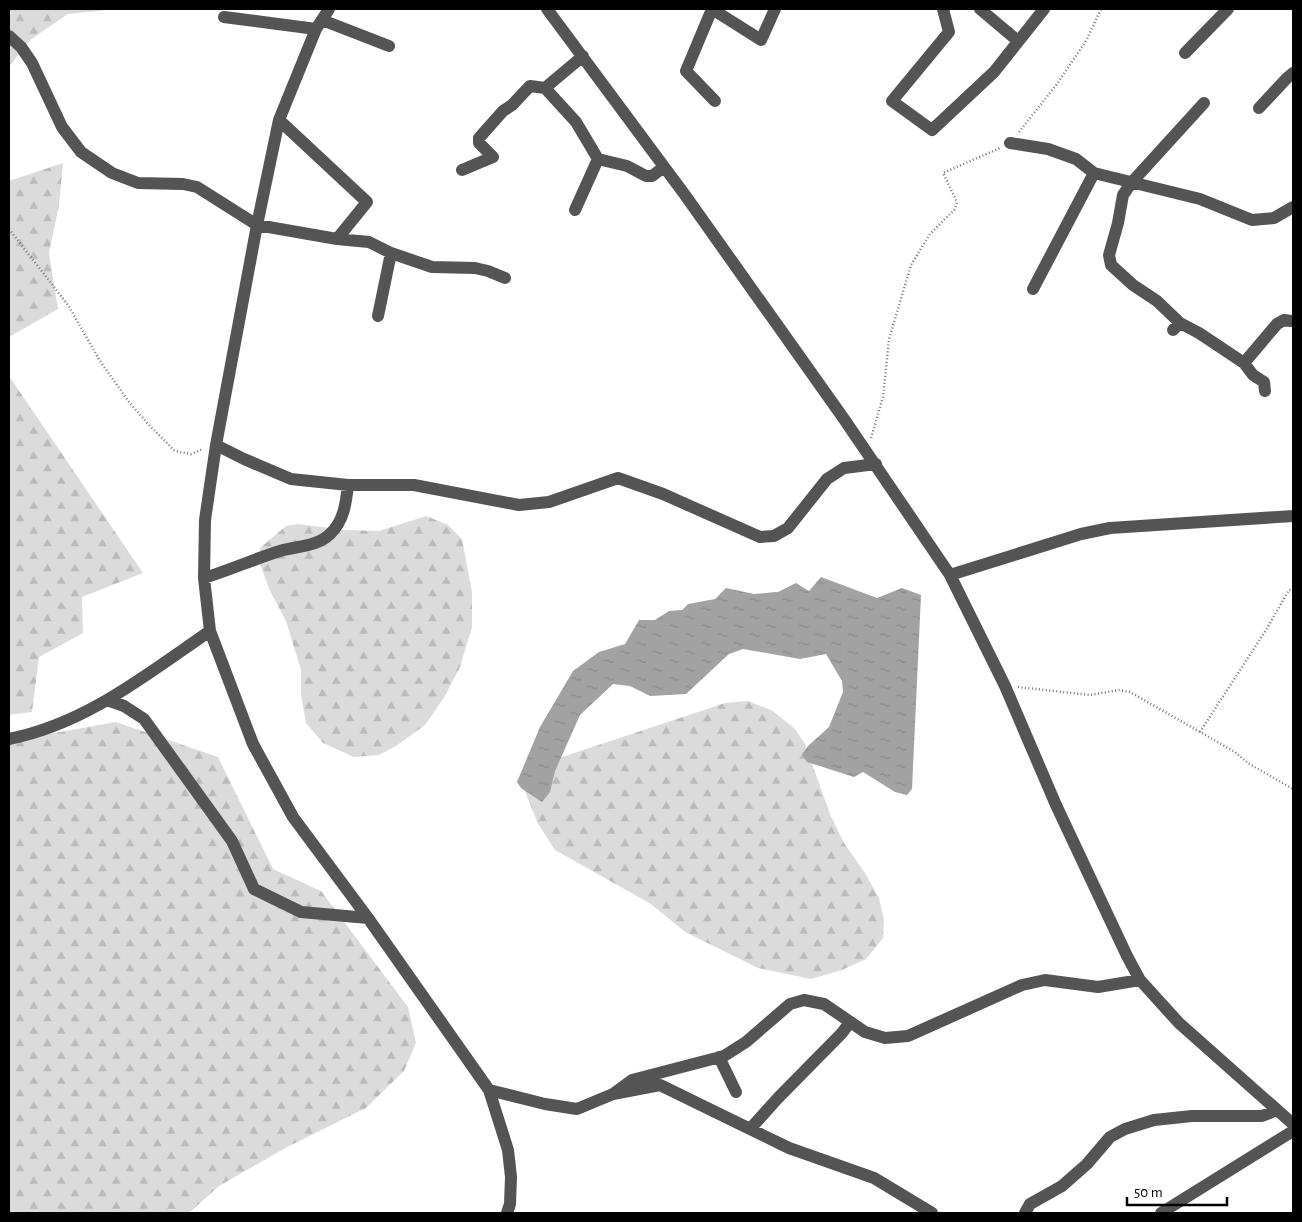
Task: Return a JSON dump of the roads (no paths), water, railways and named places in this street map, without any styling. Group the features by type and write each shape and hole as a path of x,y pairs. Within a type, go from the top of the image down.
{"street":[{"path":"330,9 319,24 279,120 257,225 216,445 205,520 204,578 210,631 254,744 293,817 368,918 489,1090 508,1150 511,1177 510,1204 507,1213"},
{"path":"547,9 664,167 876,464 950,575 1005,686 1056,805 1140,980 1179,1023 1293,1124"},
{"path":"715,101 686,72 712,9 762,40 775,9"},
{"path":"943,9 949,32 892,100 932,130 994,72 1044,9"},
{"path":"980,9 1018,41"},
{"path":"1186,53 1228,9"},
{"path":"224,17 319,24 388,46"},
{"path":"9,36 21,46 32,63 62,127 81,152 112,173 138,183 183,184 197,187 257,225 337,239 369,242 391,253 432,267 475,268 488,270 505,278"},
{"path":"545,88 583,56"},
{"path":"1259,108 1293,73"},
{"path":"462,170 493,157 479,143 479,138 503,111 512,105 530,86 545,88 576,122 598,159 627,166 646,176 652,176 664,167"},
{"path":"1204,103 1132,182 1123,195 1109,255 1111,265 1133,285 1157,301 1176,327 1199,332 1244,363 1253,375 1264,382 1265,391"},
{"path":"279,120 367,202 337,239"},
{"path":"1010,143 1048,149 1076,159 1094,173 1200,199 1252,220 1274,218 1293,207"},
{"path":"575,210 598,159"},
{"path":"1033,289 1094,173"},
{"path":"378,316 391,253"},
{"path":"1244,363 1277,324 1284,320 1291,321"},
{"path":"216,445 291,479 348,485 414,485 519,505 549,502 618,478 663,494 760,537 774,536 788,528 827,479 844,468 876,464"},
{"path":"204,578 282,550 315,543 330,535 340,521 346,506 348,485"},
{"path":"950,575 1081,534 1110,528 1293,516"},
{"path":"9,739 29,735 65,722 93,709 210,631"},
{"path":"107,700 124,706 144,719 232,841 254,889 300,912 368,918"},
{"path":"613,1094 632,1080 724,1056 746,1042 790,1004 804,1000 824,1004 865,1032 885,1038 908,1036 1022,985 1045,980 1098,987 1140,980"},
{"path":"750,1129 842,1033 850,1022"},
{"path":"719,1057 736,1092"},
{"path":"489,1090 545,1104 577,1109 613,1094 660,1085 789,1148 874,1178 932,1213"},
{"path":"1025,1213 1030,1204 1062,1186 1087,1164 1110,1137 1125,1129 1154,1120 1192,1116 1262,1116 1277,1110"},
{"path":"1161,1213 1293,1131"}],"water":[{"path":"821,577 877,598 902,588 921,595 912,789 907,795 895,792 863,772 854,777 807,762 802,755 808,746 829,727 843,692 842,681 826,654 800,659 743,649 729,654 686,694 650,696 630,686 613,684 580,715 555,771 550,792 542,802 521,788 517,782 540,727 573,671 599,652 625,644 639,620 655,620 669,611 682,610 688,604 715,599 726,588 754,594 778,592 796,583 809,591"}]}
